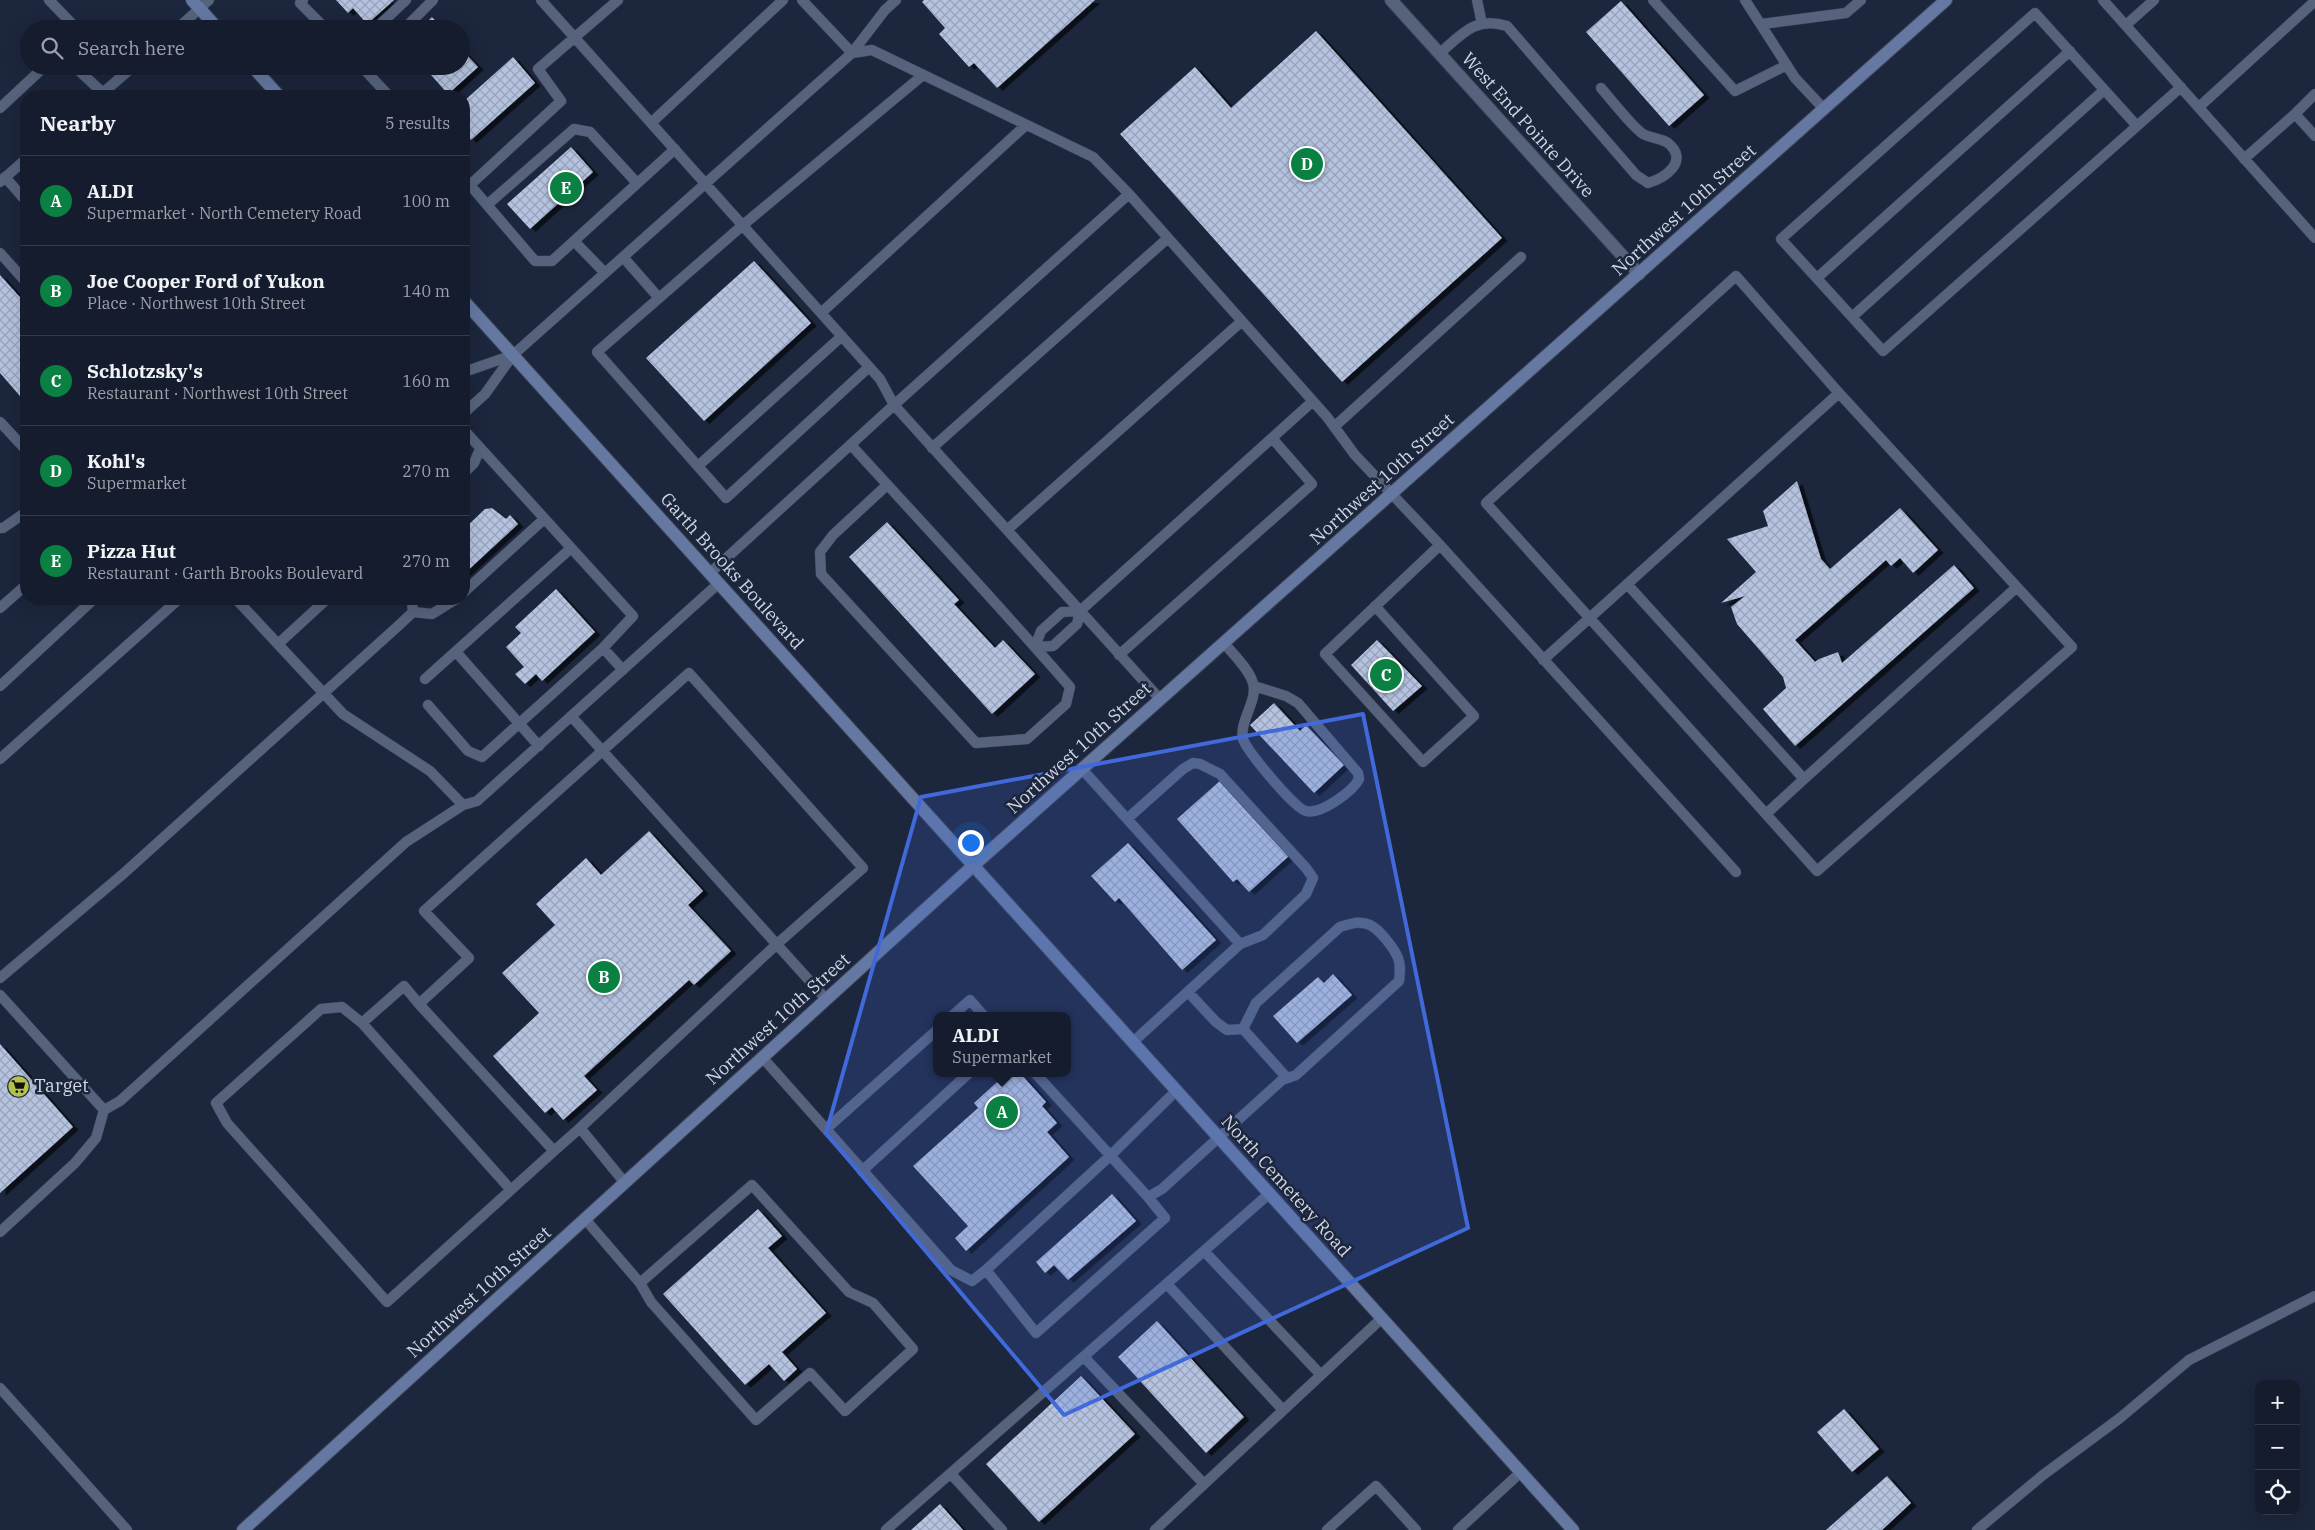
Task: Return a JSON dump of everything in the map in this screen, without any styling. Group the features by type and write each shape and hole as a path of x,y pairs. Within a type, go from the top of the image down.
{"street":[{"name":"West End Pointe Drive","path":"1391,0 1639,274"},
{"name":"Northwest 10th Street","path":"243,1530 974,865 1946,0"},
{"path":"200,3 212,20"},
{"path":"260,75 274,90"},
{"name":"Garth Brooks Boulevard","path":"470,308 974,865"},
{"name":"North Cemetery Road","path":"974,865 1573,1530"}],"lane":[{"path":"49,0 68,20"},
{"path":"303,0 300,3 317,20"},
{"path":"385,20 406,0"},
{"path":"413,20 433,0"},
{"path":"541,0 880,379 894,405 932,448 1160,699"},
{"path":"470,179 561,101 538,69 618,0"},
{"path":"651,123 783,0"},
{"path":"802,0 852,53"},
{"path":"470,408 485,394 513,355 852,53 885,10 896,0"},
{"path":"1477,0 1482,24"},
{"path":"1653,0 1735,91 1787,65"},
{"path":"1745,0 1795,78 1824,109"},
{"path":"1762,24 1846,13 1861,0"},
{"path":"2104,0 2315,238"},
{"path":"2126,25 2154,0"},
{"path":"2199,107 2315,1"},
{"path":"185,20 200,3"},
{"path":"2137,126 2035,13 1781,239 1883,351 2137,126 2181,87"},
{"path":"1439,54 1473,25 1494,22 1507,26 1636,175 1648,183 1659,180 1669,173 1676,161 1675,151 1667,142 1642,134 1600,88"},
{"path":"852,53 872,50 1093,157 1129,194 1313,401 1355,455 1440,545 1736,872"},
{"path":"1817,278 2070,51"},
{"path":"0,108 35,75"},
{"path":"84,75 101,90"},
{"path":"110,90 125,75"},
{"path":"370,75 384,90"},
{"path":"869,367 726,498 597,352 743,225 923,75"},
{"path":"1852,317 2104,90"},
{"path":"2244,159 2315,94"},
{"path":"2295,114 2315,136"},
{"path":"821,313 1026,125"},
{"path":"487,205 574,129 590,132 637,183"},
{"path":"470,185 536,261 552,261 675,149"},
{"path":"20,164 3,179 20,195"},
{"path":"710,573 1129,194"},
{"path":"932,448 1168,238"},
{"path":"574,241 605,273"},
{"path":"0,253 20,275"},
{"path":"623,257 659,298"},
{"path":"1334,427 1521,257"},
{"path":"1736,276 1839,393 2072,647 1817,871 1486,503 1736,276"},
{"path":"1007,530 1242,321"},
{"path":"698,466 842,336"},
{"path":"470,370 513,355"},
{"path":"1543,660 1839,393"},
{"path":"1035,647 1053,646 1077,624 1080,611 1313,401"},
{"path":"0,422 20,444"},
{"path":"428,705 468,750 482,756 603,648 632,616 543,520 470,437"},
{"path":"1120,655 1312,484 1272,438"},
{"path":"851,445 1070,687 1066,704 1027,739 976,743 821,574 820,552 833,535 887,485"},
{"path":"470,467 474,463 480,449"},
{"path":"1,529 20,516"},
{"path":"470,587 543,520"},
{"path":"1375,606 1474,716 1423,762 1324,654 1375,606 1440,545"},
{"path":"425,679 457,653 570,549"},
{"path":"0,1232 75,1163 96,1138 104,1110 120,1101 406,842 463,805 478,802 719,583"},
{"path":"1627,584 1804,779"},
{"path":"1766,814 2017,587"},
{"path":"0,608 20,590"},
{"path":"0,686 88,605"},
{"path":"0,759 172,605"},
{"path":"243,605 343,714 430,771 463,805"},
{"path":"278,644 320,605"},
{"path":"412,605 413,612"},
{"path":"0,978 131,867 413,612 432,614 446,605"},
{"path":"1035,647 1040,631 1062,612 1080,611"},
{"path":"1224,643 1251,677 1254,686 1243,737 1247,748 1292,801 1305,811 1312,812 1335,801 1352,789 1359,778 1358,773 1304,710 1286,696 1254,686"},
{"path":"603,648 623,670"},
{"path":"457,653 539,746"},
{"path":"419,1004 469,958 424,910 689,673 862,868 777,944 580,1128 387,1302 226,1123 216,1103 321,1009 342,1008 362,1023 511,1190"},
{"path":"571,716 826,999"},
{"path":"1127,819 1183,768 1193,763 1200,764 1225,778 1313,878 1306,894 1263,935 1240,944 1134,1042"},
{"path":"1082,769 1240,944"},
{"path":"1148,1197 1162,1189 1287,1078 1296,1075 1399,981 1398,957 1387,942 1370,925 1356,922 1340,927 1256,1003 1243,1029"},
{"path":"362,1023 404,986 554,1151"},
{"path":"1188,992 1216,1022 1227,1030 1243,1029"},
{"path":"0,996 104,1110"},
{"path":"956,1012 970,1000 980,1012"},
{"path":"1243,1029 1287,1078"},
{"path":"826,1129 933,1034"},
{"path":"762,1057 951,1270 972,1281 1111,1154 1177,1090"},
{"path":"862,1171 965,1077"},
{"path":"986,1270 1036,1333 1165,1218 1111,1154 1039,1077"},
{"path":"580,1128 625,1183"},
{"path":"585,1219 640,1283 651,1302 756,1420 810,1373 845,1411 914,1349 873,1303 849,1292 752,1185 640,1283"},
{"path":"886,1530 1270,1193"},
{"path":"1204,1251 1321,1376"},
{"path":"1167,1284 1283,1410"},
{"path":"1977,1530 2043,1475 2120,1418 2189,1360 2315,1296"},
{"path":"1155,1530 1382,1318"},
{"path":"1084,1357 1204,1484"},
{"path":"0,1388 127,1530"},
{"path":"1458,1530 1521,1472"},
{"path":"951,1474 1002,1530"},
{"path":"1327,1530 1376,1486 1416,1530"}],"highlighted area":[{"path":"1363,714 1468,1228 1064,1415 826,1133 921,797"}],"building":[{"path":"336,0 394,0 372,20 364,20 353,8 348,13"},
{"path":"924,0 1095,0 997,88 974,63 969,67 939,34 945,28 922,2"},
{"path":"1621,1 1704,95 1669,126 1586,32"},
{"path":"1316,31 1502,238 1342,382 1120,134 1195,67 1231,108"},
{"path":"513,57 535,83 471,140 470,96"},
{"path":"470,59 478,67 470,74"},
{"path":"431,75 469,75 452,90 444,90"},
{"path":"571,147 593,172 530,229 507,204"},
{"path":"754,261 811,323 704,421 646,358"},
{"path":"0,275 20,297 20,396 0,373"},
{"path":"1797,481 1821,559 1830,569 1900,508 1938,550 1913,573 1900,558 1891,566 1886,560 1795,640 1815,662 1838,652 1842,663 1954,565 1974,588 1795,746 1763,709 1786,688 1783,677 1737,624 1731,607 1745,596 1721,603 1756,572 1727,539 1768,526 1763,511"},
{"path":"492,508 506,519 510,515 518,524 470,568 470,523 485,509"},
{"path":"887,522 959,600 954,604 995,648 1003,640 1035,674 992,714 849,557"},
{"path":"556,589 595,632 542,681 536,674 525,684 515,674 524,667 506,647 521,633 515,627"},
{"path":"1377,640 1422,686 1393,711 1351,665"},
{"path":"1274,703 1300,731 1306,725 1344,765 1314,793 1250,725"},
{"path":"1222,779 1290,855 1249,892 1237,879 1233,882 1177,819"},
{"path":"649,831 703,891 688,905 731,951 694,985 689,980 584,1076 597,1090 563,1120 552,1107 545,1113 493,1056 539,1013 502,973 555,925 536,904 586,858 601,875"},
{"path":"1128,843 1216,940 1182,970 1119,898 1115,902 1091,876"},
{"path":"1333,974 1352,995 1297,1043 1273,1016 1318,977 1324,983"},
{"name":"Target","path":"0,1044 73,1127 0,1193"},
{"path":"1003,1077 1024,1077 1046,1102 1042,1106 1057,1123 1047,1132 1069,1157 966,1251 955,1238 968,1226 913,1166 978,1108 974,1103"},
{"path":"1112,1194 1136,1221 1068,1280 1054,1265 1045,1273 1036,1262"},
{"path":"758,1209 782,1236 768,1248 826,1313 782,1352 797,1369 784,1381 769,1364 745,1385 663,1294"},
{"path":"1157,1321 1244,1417 1206,1453 1118,1357"},
{"path":"1081,1376 1135,1434 1039,1522 986,1464"},
{"path":"1844,1409 1879,1449 1852,1472 1817,1432"},
{"path":"1887,1476 1911,1503 1882,1530 1826,1530"},
{"path":"940,1504 963,1530 911,1530"}],"place":[{"name":"Kohl's","path":"1307,164"},
{"name":"Pizza Hut","path":"566,188"},
{"name":"Schlotzsky's","path":"1386,675"},
{"name":"Joe Cooper Ford of Yukon","path":"604,977"},
{"name":"Target","path":"18,1086"},
{"name":"ALDI","path":"1002,1112"}]}
